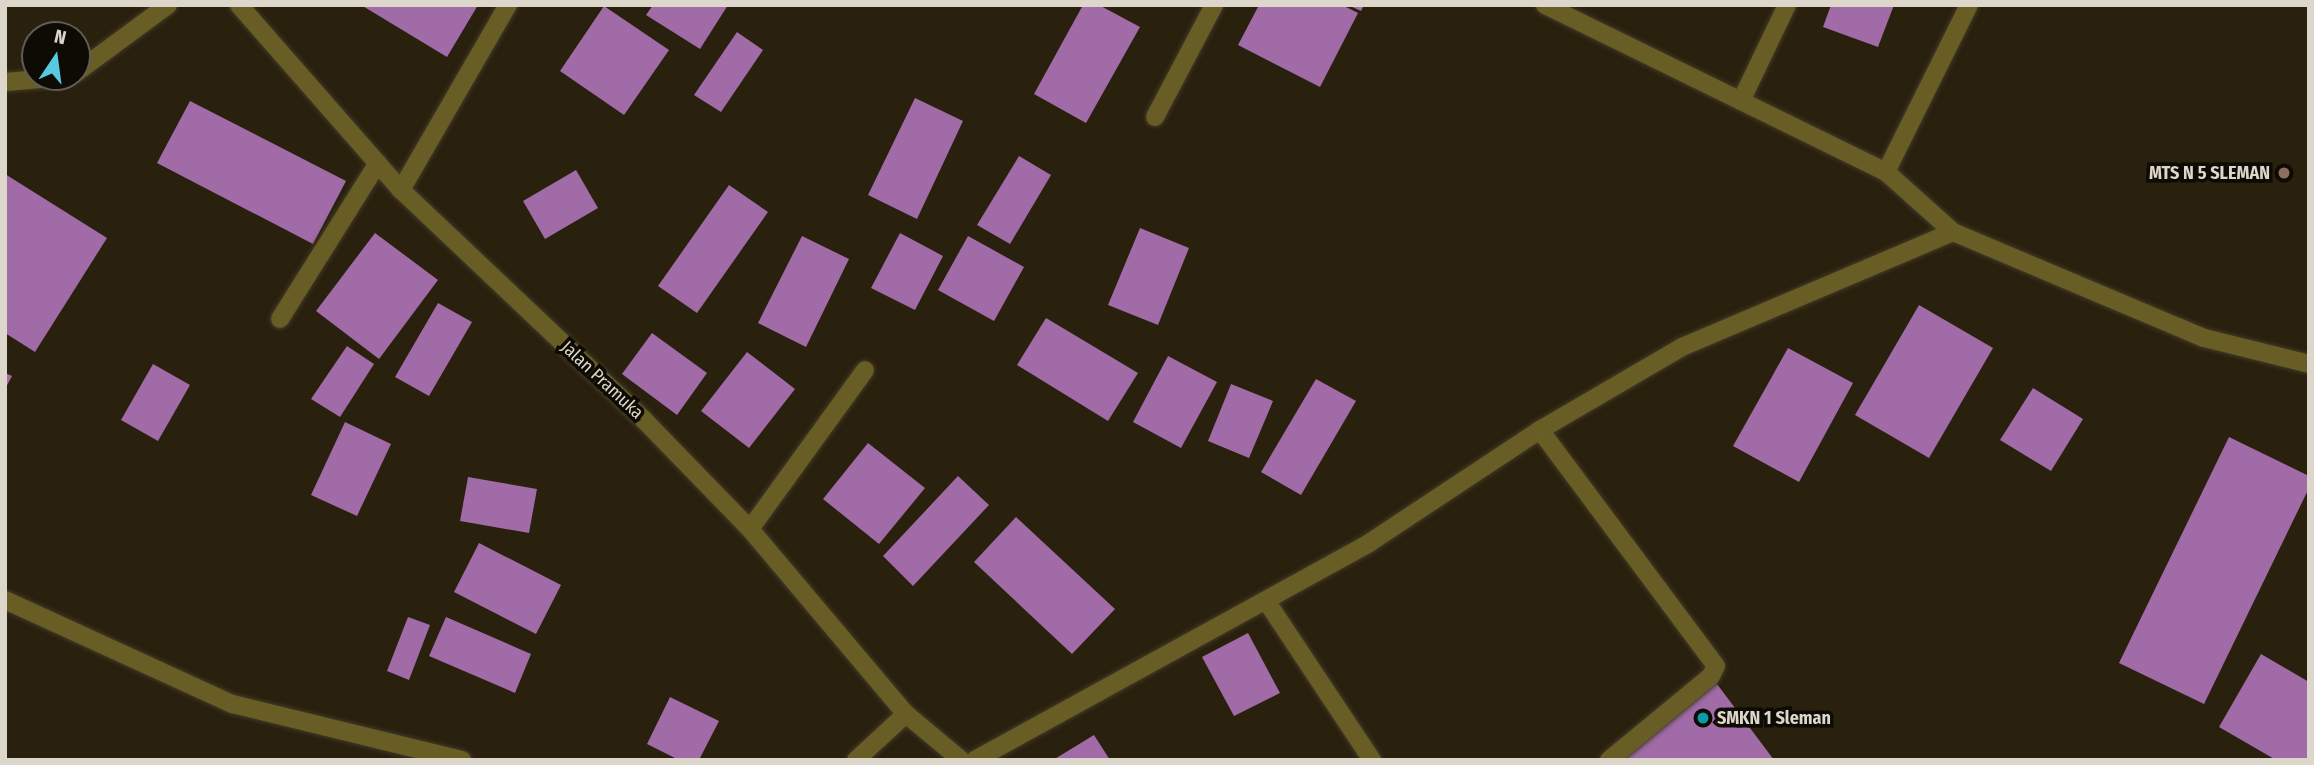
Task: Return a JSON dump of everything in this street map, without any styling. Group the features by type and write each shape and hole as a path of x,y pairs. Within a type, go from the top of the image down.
{"street":[{"path":"91,62 168,5"},
{"name":"Jalan Pramuka","path":"239,5 401,190 645,420 750,529 906,715 961,760"},
{"path":"401,190 508,5"},
{"path":"1155,117 1214,5"},
{"path":"1545,5 1886,172 1953,232 2204,338 2309,364"},
{"path":"1741,101 1787,5"},
{"path":"1886,172 1969,5"},
{"path":"280,319 378,163"},
{"path":"975,760 1267,602 1369,543 1540,430 1682,347 1953,232"},
{"path":"750,529 865,370"},
{"path":"1540,430 1716,666 1710,676 1609,760"},
{"path":"5,600 232,704 421,755 462,760"},
{"path":"1267,602 1372,760"},
{"path":"856,760 906,715"}],"building":[{"path":"361,5 478,5 447,57"},
{"path":"653,5 728,5 700,49 646,15"},
{"path":"1083,5 1099,5 1140,27 1086,123 1034,94"},
{"path":"1259,5 1342,5 1358,13 1320,87 1238,45"},
{"path":"1348,5 1364,5 1361,11"},
{"path":"1831,5 1894,5 1878,47 1823,27"},
{"path":"604,6 669,50 624,115 560,71"},
{"path":"737,32 763,50 721,112 694,95"},
{"path":"915,98 963,121 917,219 868,195"},
{"path":"190,101 346,181 313,244 157,163"},
{"path":"1019,156 1051,175 1010,244 977,225"},
{"path":"576,170 598,208 545,239 523,201"},
{"path":"5,174 107,238 35,352 5,333"},
{"path":"729,185 768,212 697,313 658,286"},
{"path":"1140,228 1189,248 1158,325 1108,305"},
{"path":"375,233 438,280 379,359 316,311"},
{"path":"900,233 943,256 915,310 871,288"},
{"path":"802,236 849,259 806,347 758,323"},
{"path":"968,236 1024,267 994,321 938,290"},
{"path":"438,303 472,322 429,396 395,377"},
{"path":"1919,305 1993,348 1929,458 1855,415"},
{"path":"1046,318 1138,373 1108,421 1017,365"},
{"path":"652,333 707,373 677,415 622,374"},
{"path":"347,346 374,364 340,417 311,399"},
{"path":"1788,348 1853,383 1799,482 1733,446"},
{"path":"747,352 795,389 749,448 701,411"},
{"path":"1168,356 1217,382 1181,448 1133,422"},
{"path":"153,364 190,385 158,441 121,420"},
{"path":"5,373 12,376 5,389"},
{"path":"1316,379 1356,401 1301,495 1261,472"},
{"path":"1231,384 1273,401 1249,458 1208,441"},
{"path":"2033,388 2083,419 2051,471 2000,440"},
{"path":"345,422 391,444 357,516 311,495"},
{"path":"2229,437 2309,476 2309,488 2204,704 2119,663"},
{"path":"868,443 925,488 879,544 823,499"},
{"path":"958,476 989,505 913,586 883,556"},
{"path":"468,477 537,489 529,533 460,521"},
{"path":"1016,517 1115,609 1072,654 974,562"},
{"path":"479,543 561,585 536,634 454,592"},
{"path":"408,617 430,625 409,680 387,671"},
{"path":"446,617 531,654 515,693 429,656"},
{"path":"1248,633 1280,693 1234,716 1202,657"},
{"path":"2261,654 2309,682 2308,760 2276,760 2219,727"},
{"name":"SMKN 1 Sleman","path":"1711,676 1774,760 1615,760"},
{"path":"670,697 719,721 699,760 679,760 647,744"},
{"path":"1094,735 1110,760 1053,760"}],"place":[{"name":"MTS N 5 SLEMAN","path":"2284,173"},
{"name":"SMKN 1 Sleman","path":"1703,718"}]}
